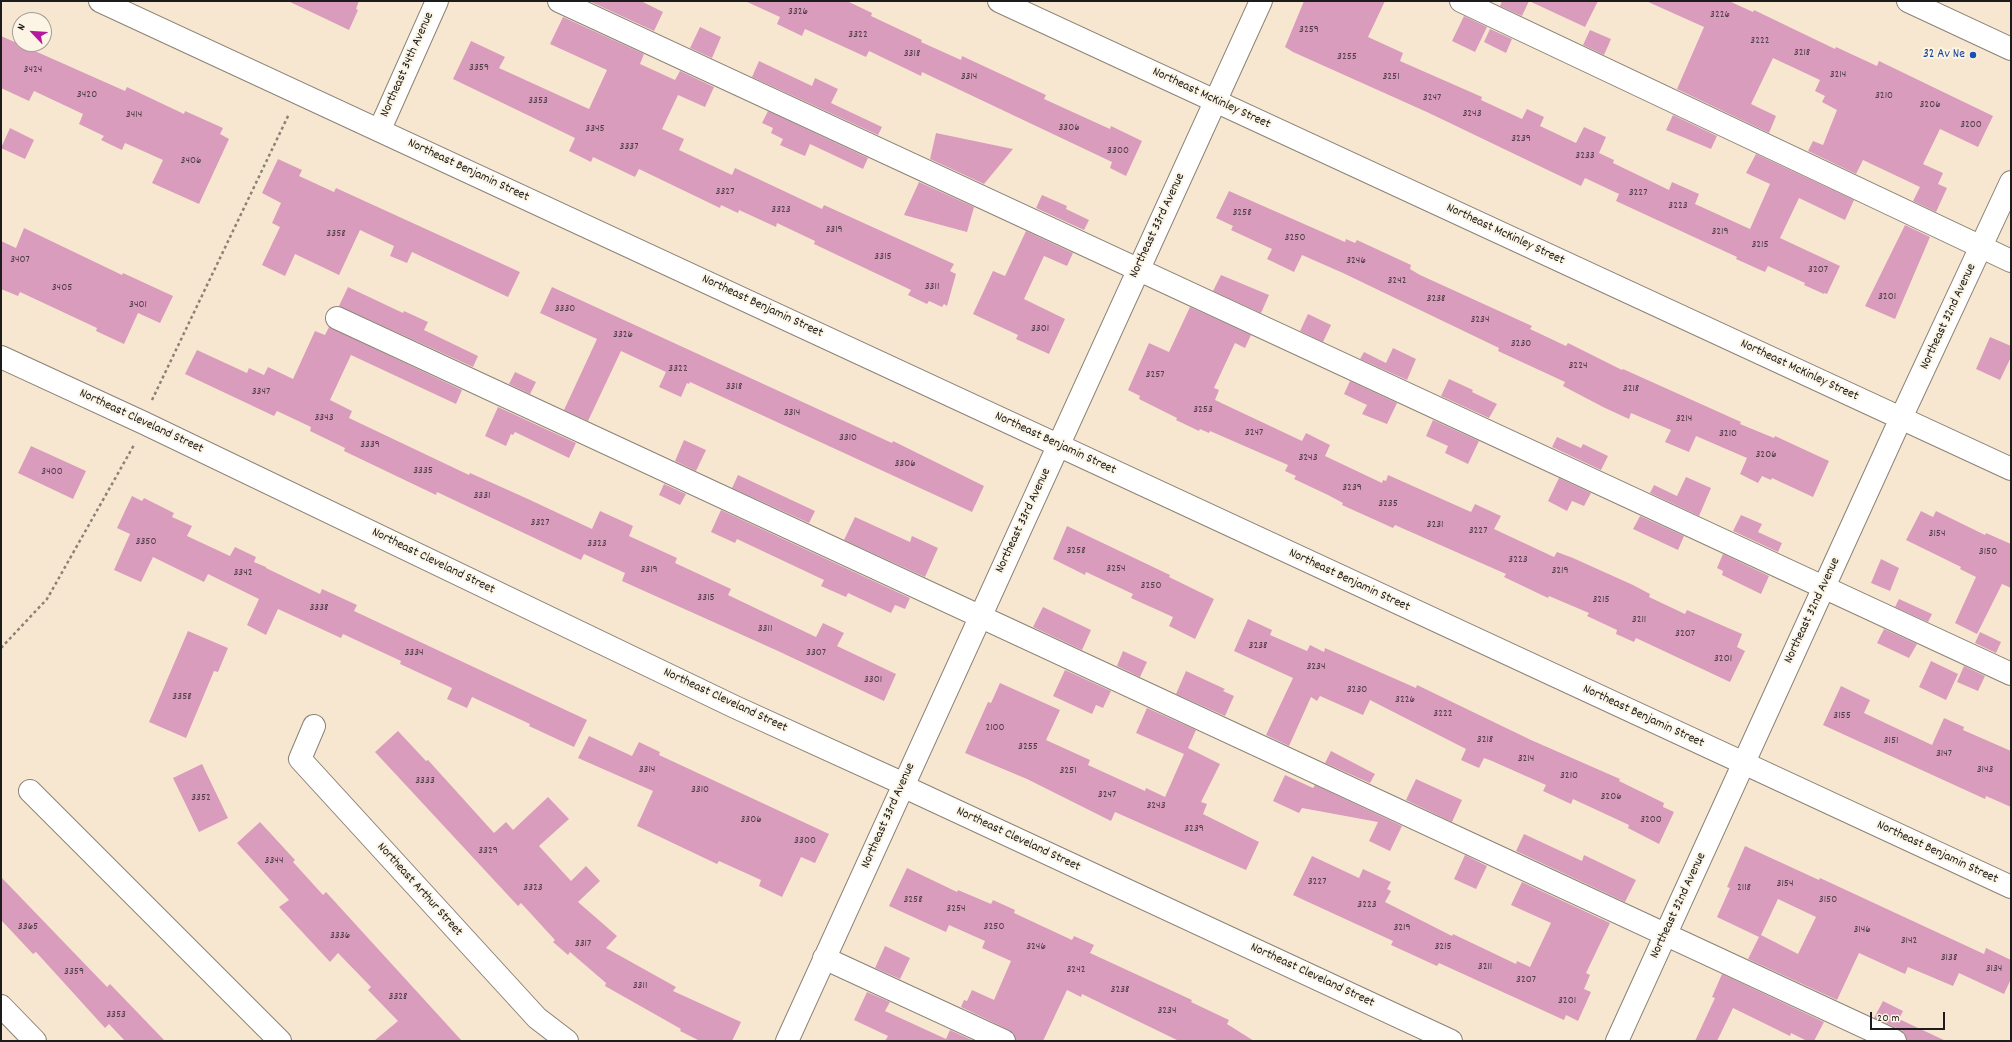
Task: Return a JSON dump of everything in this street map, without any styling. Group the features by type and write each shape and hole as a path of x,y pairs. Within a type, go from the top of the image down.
{"street":[{"name":"Northeast Benjamin Street","path":"100,1 380,129 1058,446 2011,887"},
{"name":"Northeast 34th Avenue","path":"380,129 437,1"},
{"path":"559,1 1138,271 2011,674"},
{"name":"Northeast McKinley Street","path":"999,1 2011,469"},
{"name":"Northeast 33rd Avenue","path":"787,1041 1261,1"},
{"path":"1461,1 2011,261"},
{"path":"1908,1 2011,49"},
{"name":"Northeast 32nd Avenue","path":"1617,1041 1901,418 2011,182"},
{"path":"337,318 1895,1041"},
{"name":"Northeast Cleveland Street","path":"1,357 144,423 735,707 904,784 909,789 1451,1041"},
{"name":"Northeast Arthur Street","path":"314,726 300,759 537,1018 568,1041"},
{"path":"30,791 280,1041"},
{"path":"824,958 1004,1041"},
{"path":"1,1006 34,1041"}],"path":[{"path":"1,648 47,599 132,449 153,398 288,118 294,90"}],"building":[{"path":"288,1 359,1 356,9 358,10 349,30"},
{"path":"589,1 641,1 663,12 654,31"},
{"path":"745,1 847,1 872,13 871,16 922,40 921,42 961,60 962,56 1046,95 1044,99 1110,129 1111,126 1142,141 1126,176 1110,168 1112,162 922,72 921,76 869,51 866,57 805,29 802,36 777,24 780,17"},
{"path":"1304,1 1385,1 1368,37 1403,53 1400,61 1482,97 1481,100 1522,119 1527,109 1544,117 1540,126 1576,143 1584,127 1606,137 1599,153 1614,160 1613,163 1669,190 1672,182 1699,194 1695,204 1750,229 1770,184 1746,173 1756,154 1854,200 1845,220 1799,198 1780,238 1840,266 1827,294 1804,285 1805,283 1768,266 1765,272 1736,259 1737,257 1616,201 1619,194 1585,178 1581,186 1429,113 1293,52 1285,47"},
{"path":"1502,1 1529,1 1522,16 1500,6"},
{"path":"1529,1 1598,1 1585,27"},
{"path":"1646,1 1729,1 1753,12 1754,10 1835,49 1836,47 1877,66 1879,61 1993,116 1978,147 1940,129 1923,164 1943,173 1938,184 1947,188 1936,212 1913,201 1920,187 1863,160 1856,174 1808,151 1813,141 1823,145 1837,110 1822,102 1825,96 1815,91 1820,80 1773,58 1751,104 1776,116 1769,133 1677,89 1704,27"},
{"path":"1464,16 1487,27 1475,52 1452,41"},
{"path":"563,17 644,54 640,64 675,80 680,71 714,87 705,107 678,95 662,129 684,139 679,150 732,175 735,168 822,209 824,205 954,264 950,271 956,274 947,306 944,304 942,307 929,301 927,304 908,295 911,290 814,244 815,241 777,223 776,227 739,210 738,213 721,205 720,208 639,169 635,177 593,157 591,162 569,151 575,138 453,79 471,41 505,57 499,68 589,109 607,70 550,44"},
{"path":"700,27 721,37 712,58 690,48"},
{"path":"1490,29 1512,39 1506,53 1484,42"},
{"path":"1590,30 1611,39 1604,55 1583,45"},
{"path":"1,36 12,41 12,52 37,52 125,91 127,87 184,114 185,111 223,128 220,134 229,139 199,204 152,183 163,160 125,143 122,150 101,140 104,136 79,124 83,114 34,91 29,101 1,88"},
{"path":"759,61 812,86 815,78 838,89 831,103 882,127 878,135 752,77"},
{"path":"768,111 868,158 863,169 810,144 805,156 780,145 783,139 771,133 773,128 762,123"},
{"path":"1673,115 1717,136 1711,149 1666,130"},
{"path":"10,128 34,140 25,159 1,148"},
{"path":"936,133 1013,149 984,184 930,159"},
{"path":"278,159 302,170 299,176 334,192 336,188 520,272 508,297 412,252 407,263 390,256 394,246 360,230 339,275 295,254 285,276 262,265 280,227 272,223 281,203 262,193"},
{"path":"919,182 974,207 967,232 904,215"},
{"path":"1229,191 1345,242 1346,239 1355,243 1357,240 1411,265 1410,269 1420,275 1532,326 1530,329 1566,346 1568,343 1622,370 1623,369 1741,422 1740,424 1774,438 1775,436 1829,461 1813,497 1772,478 1771,480 1762,476 1758,483 1740,474 1747,458 1696,436 1689,452 1665,442 1671,430 1631,413 1629,419 1603,407 1563,386 1565,382 1498,351 1499,348 1343,273 1302,255 1294,272 1267,259 1272,249 1231,230 1233,226 1216,218"},
{"path":"1042,195 1067,206 1066,209 1089,220 1084,230 1036,208"},
{"path":"1905,225 1930,237 1895,319 1865,306"},
{"path":"24,228 122,275 123,273 173,296 160,323 138,313 124,344 96,331 97,328 20,292 18,296 1,289 1,241 16,248"},
{"path":"1026,231 1073,253 1067,266 1044,256 1024,299 1065,319 1049,354 1016,339 1018,335 973,314 993,271 1005,276"},
{"path":"1221,275 1269,295 1261,313 1213,291"},
{"path":"348,287 403,313 404,311 428,322 424,330 478,356 473,367 339,306"},
{"path":"552,287 892,443 893,441 984,486 972,512 690,382 689,384 687,383 681,397 659,387 666,372 621,351 588,421 564,410 597,339 540,313"},
{"path":"1190,307 1251,335 1245,348 1235,343 1214,388 1219,390 1215,400 1302,441 1306,433 1330,445 1325,456 1382,483 1383,480 1386,481 1388,475 1471,512 1475,504 1501,516 1494,529 1554,557 1557,552 1573,558 1633,585 1650,594 1649,597 1685,614 1687,610 1742,634 1737,647 1745,651 1730,682 1636,638 1634,642 1616,634 1617,630 1587,616 1589,613 1549,596 1548,598 1504,577 1506,574 1395,525 1393,528 1342,505 1343,503 1294,479 1296,476 1285,471 1288,465 1210,431 1209,433 1200,429 1199,431 1139,399 1140,396 1128,390 1149,343 1169,352"},
{"path":"1308,314 1331,325 1323,342 1300,331"},
{"path":"329,327 462,390 456,404 351,355 330,400 352,411 349,418 469,475 470,473 592,529 600,511 633,526 629,536 677,558 675,563 731,589 728,595 816,637 823,623 844,633 837,646 896,674 884,701 778,651 622,581 625,573 584,554 581,560 437,492 436,495 344,451 345,448 310,431 311,427 277,411 274,416 185,374 197,350 247,373 249,368 264,375 268,367 293,379 315,331 325,335"},
{"path":"1990,337 2011,346 2011,357 2000,380 1976,369"},
{"path":"1393,348 1416,359 1407,380 1360,359 1364,352 1386,363"},
{"path":"515,372 536,382 530,394 509,384"},
{"path":"1449,379 1473,390 1472,392 1497,404 1489,418 1441,396"},
{"path":"1350,381 1397,403 1387,424 1362,414 1367,405 1344,394"},
{"path":"498,407 576,443 569,458 515,432 513,435 511,434 506,446 485,436"},
{"path":"1433,420 1479,441 1468,464 1445,453 1448,446 1426,436"},
{"path":"1557,437 1581,448 1583,444 1608,456 1601,470 1552,447"},
{"path":"684,440 706,450 696,471 675,461"},
{"path":"31,446 86,471 73,499 18,473"},
{"path":"738,475 815,511 809,523 732,488"},
{"path":"1686,477 1711,488 1699,516 1650,493 1654,485 1677,496"},
{"path":"1559,478 1591,493 1584,506 1572,501 1567,511 1548,501"},
{"path":"664,484 686,494 680,505 659,495"},
{"path":"132,496 142,501 144,498 174,513 172,517 192,526 187,536 230,556 235,547 256,557 254,562 266,568 320,594 322,589 357,605 354,611 587,720 574,747 529,726 530,724 472,697 467,708 447,699 452,688 400,664 401,661 343,634 341,638 278,609 266,635 247,625 259,599 208,574 204,582 153,557 141,582 114,570 130,534 117,528"},
{"path":"721,510 910,598 905,609 895,605 891,613 848,593 846,597 821,586 824,580 737,539 735,543 711,532"},
{"path":"1921,511 1933,517 1936,511 1985,535 1986,533 2011,544 2011,588 2002,584 1977,634 1955,623 1976,577 1960,569 1961,567 1906,540"},
{"path":"1741,515 1762,524 1758,532 1782,543 1778,552 1733,531"},
{"path":"1640,516 1684,536 1678,550 1633,529"},
{"path":"855,517 910,542 912,536 938,548 925,577 844,540"},
{"path":"1067,526 1170,575 1169,577 1214,599 1195,639 1169,626 1173,617 1131,598 1133,594 1086,572 1085,575 1053,559"},
{"path":"1723,554 1769,576 1761,594 1722,575 1723,571 1717,568"},
{"path":"1881,559 1899,568 1890,591 1871,583"},
{"path":"1899,599 1932,614 1928,622 1895,607"},
{"path":"1043,607 1091,630 1082,650 1033,627"},
{"path":"1248,619 1272,630 1270,635 1307,651 1310,645 1324,652 1325,648 1416,688 1417,685 1531,740 1620,779 1619,781 1664,803 1663,807 1674,812 1659,844 1628,828 1629,825 1573,799 1571,804 1543,791 1546,785 1492,761 1484,758 1479,768 1461,760 1466,749 1370,700 1363,715 1320,696 1317,701 1311,697 1289,746 1266,735 1293,678 1234,651"},
{"path":"1884,629 1917,644 1909,658 1877,643"},
{"path":"188,631 228,648 218,672 214,671 186,738 149,722"},
{"path":"1980,632 2001,642 1996,653 1975,643"},
{"path":"1123,651 1147,662 1140,677 1117,666"},
{"path":"1931,661 1958,674 1946,700 1919,687"},
{"path":"1964,666 1985,676 1978,691 1957,682"},
{"path":"1065,670 1111,691 1103,708 1096,705 1092,714 1053,696"},
{"path":"1186,671 1225,689 1223,691 1234,696 1225,716 1176,694"},
{"path":"1000,683 1060,710 1046,740 1090,760 1088,765 1145,791 1146,788 1165,797 1184,754 1136,733 1147,708 1196,730 1188,748 1220,764 1201,802 1207,804 1203,814 1259,842 1246,870 1115,812 1111,821 1027,779 965,753 988,702 991,703"},
{"path":"1841,686 1870,700 1864,713 1932,745 1944,718 1964,727 1963,730 2011,751 2011,807 1986,796 1985,799 1823,725"},
{"path":"398,731 426,761 428,760 494,833 506,822 513,830 548,797 569,819 539,846 571,881 586,866 600,881 578,902 617,936 606,948 676,987 673,991 741,1022 732,1041 700,1041 680,1031 681,1029 605,986 606,983 570,952 568,955 553,942 555,940 521,903 518,906 375,752"},
{"path":"589,736 632,756 639,742 660,752 659,755 829,834 815,863 801,857 782,897 759,886 761,880 719,861 717,864 637,826 653,791 578,758"},
{"path":"1331,751 1375,774 1370,783 1325,763"},
{"path":"202,764 228,818 199,832 173,778"},
{"path":"1285,775 1313,788 1315,785 1402,826 1390,851 1369,841 1378,822 1302,808 1299,813 1273,801"},
{"path":"1416,779 1462,800 1452,822 1406,800"},
{"path":"260,822 295,860 293,862 323,895 326,892 462,1041 374,1041 398,1021 368,990 371,987 338,953 330,962 279,907 289,900 237,843"},
{"path":"1524,834 1582,861 1584,855 1636,880 1625,902 1516,851"},
{"path":"1745,846 1819,880 1820,878 1984,954 1986,948 2011,960 2011,979 2004,994 1959,973 1953,986 1908,967 1905,974 1859,953 1837,1000 1748,959 1759,937 1717,917 1730,888 1727,887","holes":["1778,899 1816,917 1798,954 1761,935"]},
{"path":"1465,855 1487,866 1476,889 1454,879"},
{"path":"1312,856 1359,878 1363,869 1391,882 1387,889 1391,891 1385,902 1452,936 1453,934 1516,964 1517,961 1530,967 1551,923 1511,905 1522,882 1610,923 1586,973 1590,975 1584,989 1591,992 1578,1021 1566,1015 1564,1020 1439,963 1437,966 1391,945 1393,941 1293,895"},
{"path":"907,868 957,892 958,890 991,904 993,900 1015,910 1014,913 1072,940 1074,936 1094,945 1090,953 1192,1000 1191,1002 1229,1020 1227,1024 1254,1041 1179,1041 1082,994 1081,997 1067,990 1043,1041 1016,1041 1014,1034 1009,1030 961,1007 964,1000 967,1001 972,990 994,1000 1011,961 982,948 985,941 949,925 946,932 889,906"},
{"path":"1,877 107,987 110,984 165,1041 125,1041 109,1024 105,1028 36,952 33,954 1,920"},
{"path":"885,946 910,958 900,979 875,968"},
{"path":"1722,974 1824,1022 1814,1041 1807,1041 1791,1033 1790,1036 1733,1008 1717,1041 1695,1041 1715,998 1712,997"},
{"path":"867,992 890,1002 885,1011 946,1039 950,1030 974,1041 885,1041 888,1036 854,1020"},
{"path":"1883,1001 1903,1011 1899,1019 1946,1041 1907,1041 1905,1034 1901,1030 1874,1018"}],"place":[{"name":"32 Av Ne","path":"1973,55"}]}
